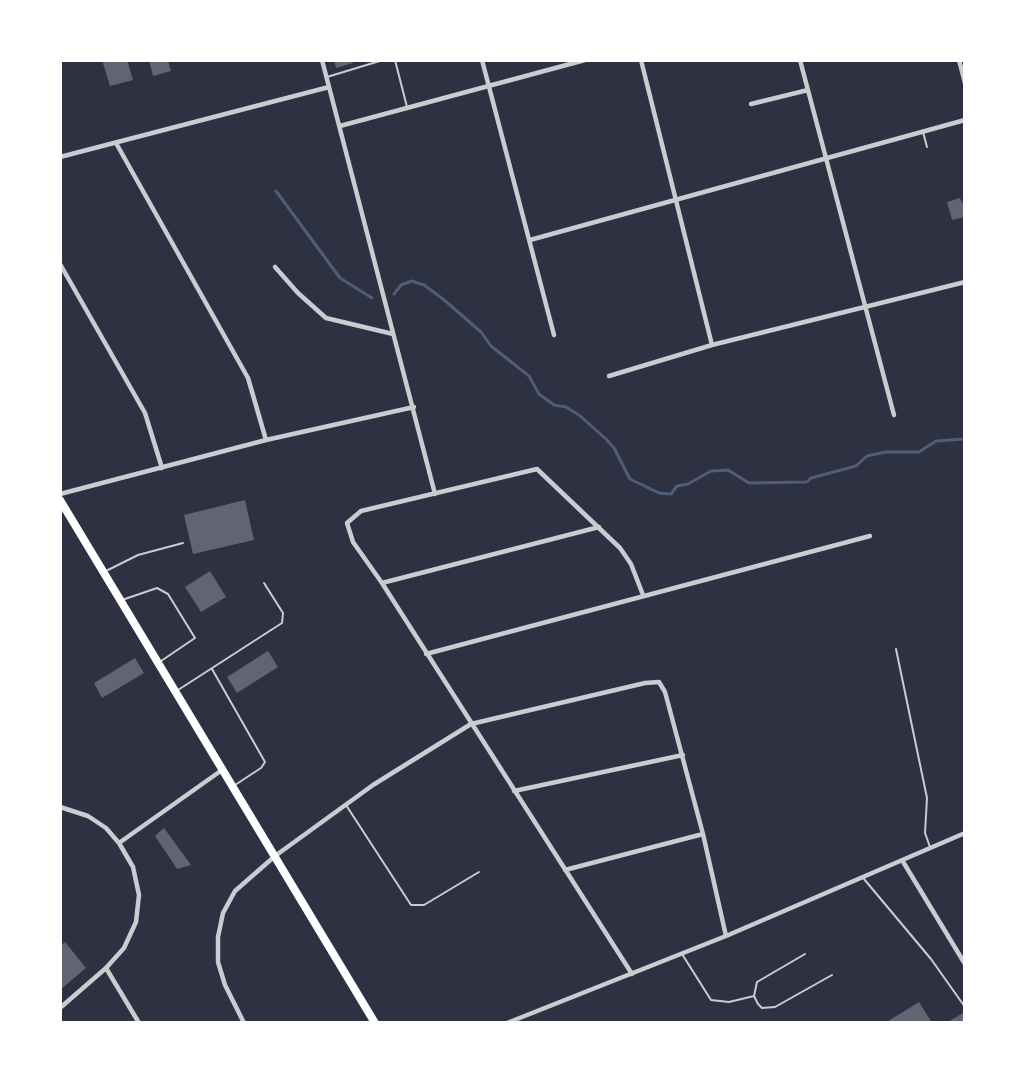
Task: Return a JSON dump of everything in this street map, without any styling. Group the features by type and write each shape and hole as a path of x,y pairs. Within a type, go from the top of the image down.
{"main road":[{"path":"60,500 375,1023"}],"street":[{"path":"322,60 414,407 435,495"},
{"path":"482,60 554,335"},
{"path":"340,126 585,60"},
{"path":"641,60 712,345"},
{"path":"800,60 894,415"},
{"path":"959,60 965,83"},
{"path":"60,157 329,87"},
{"path":"751,104 808,90"},
{"path":"530,240 965,120"},
{"path":"116,143 248,378 266,440"},
{"path":"60,264 145,413 162,468"},
{"path":"275,267 297,293 326,318 359,328 393,334"},
{"path":"609,375 712,345 965,282"},
{"path":"60,494 266,440 414,407"},
{"path":"632,974 382,583 353,542 347,523 361,511 537,470 599,527 631,564 644,595"},
{"path":"382,583 599,527"},
{"path":"426,654 870,536"},
{"path":"244,1023 225,985 218,962 218,937 223,912 235,891 275,856 346,805 471,724 645,683 659,682 665,692 703,834 726,936"},
{"path":"514,791 683,755"},
{"path":"119,843 222,770"},
{"path":"60,807 88,816 106,828 119,843 133,867 139,895 136,922 124,948 106,969 60,1008"},
{"path":"507,1023 726,936 965,833"},
{"path":"565,870 703,834"},
{"path":"902,860 965,964"},
{"path":"106,969 140,1023"}],"lane":[{"path":"327,77 383,60"},
{"path":"395,60 408,109"},
{"path":"923,132 927,147"},
{"path":"103,572 138,555 183,543"},
{"path":"175,692 282,623 283,614 264,583"},
{"path":"121,601 146,590 164,589 195,638 158,663"},
{"path":"896,649 927,798 925,833 930,847"},
{"path":"212,669 265,762 261,768 232,787"},
{"path":"346,805 411,905 424,905 478,872"},
{"path":"862,877 931,959 965,1007"},
{"path":"682,954 711,1000 729,1002 754,996"},
{"path":"805,954 757,982 754,996 758,1004 769,1009 832,975"}],"building":[{"path":"102,60 127,60 133,80 110,86"},
{"path":"149,60 168,60 171,71 153,76"},
{"path":"334,60 352,60 353,63 336,68"},
{"path":"960,198 962,203 965,202 965,217 952,220 947,202"},
{"path":"245,500 254,540 193,554 184,515"},
{"path":"210,571 226,597 201,612 185,587"},
{"path":"268,651 278,667 237,693 227,677"},
{"path":"135,658 144,673 102,698 94,683"},
{"path":"164,828 191,865 177,869 155,836"},
{"path":"65,942 86,968 60,990 60,946"},
{"path":"919,1002 932,1023 885,1023"},
{"path":"963,1013 965,1023 946,1023"}],"waterway":[{"path":"276,191 340,278 372,298"},
{"path":"394,294 401,285 412,281 424,285 443,299 481,332 491,346 529,376 539,394 554,405 566,407 579,415 606,439 614,448 630,479 659,493 671,494 677,486 688,484 711,471 728,470 749,483 807,482 811,478 856,466 867,456 885,452 919,452 936,441 965,439"}]}
